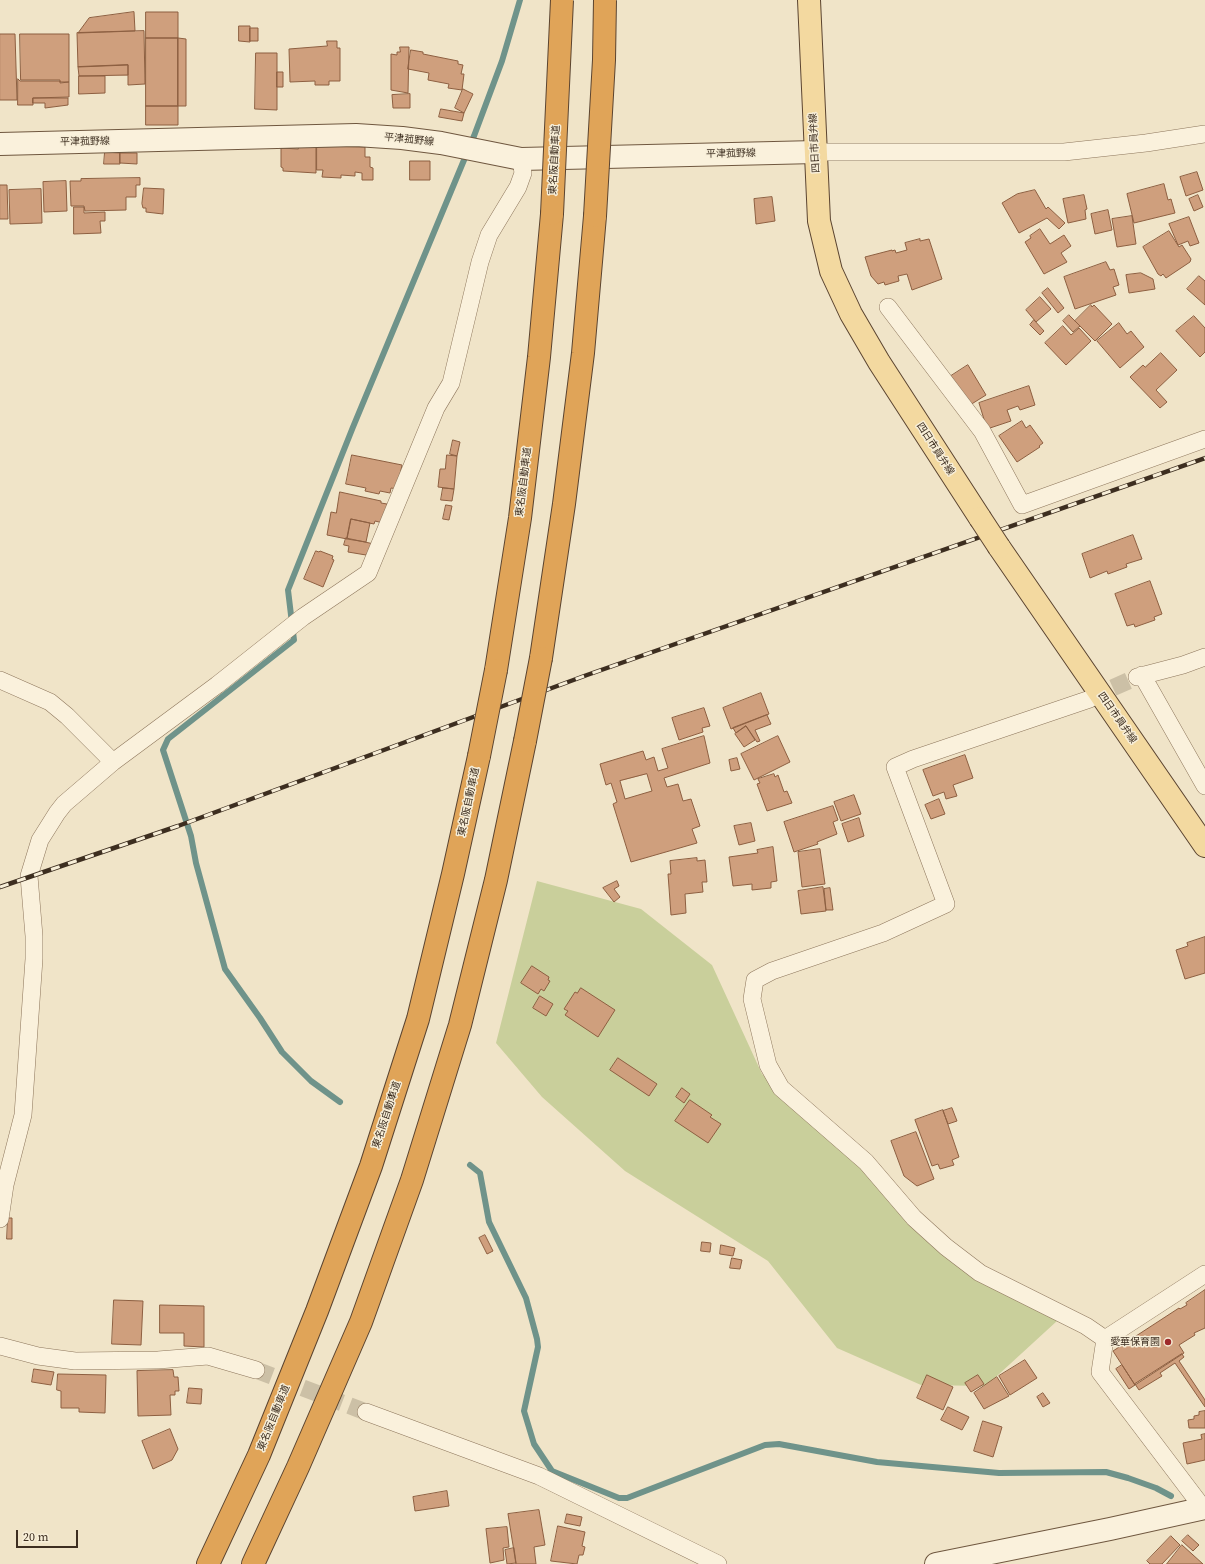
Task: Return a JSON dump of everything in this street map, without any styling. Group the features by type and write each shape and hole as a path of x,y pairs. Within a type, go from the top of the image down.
{"highway":[{"name":"東名阪自動車道","path":"208,1564 259,1455 317,1311 371,1166 418,1018 453,874 496,670 520,518 552,214 562,0"},
{"path":"253,1564 298,1468 361,1322 412,1180 460,1025 496,880 541,658 564,504 581,368 594,216 604,60 605,0"}],"main road":[{"name":"四日市員弁線","path":"809,0 819,220 831,271 851,314 879,362 999,547 1205,846"},
{"name":"平津菰野線","path":"0,144 356,136 402,138 441,143 488,151 521,159 816,152"},
{"path":"936,1564 1110,1529 1204,1508"}],"street":[{"path":"816,152 1064,152 1146,143 1205,134"},
{"path":"0,1219 5,1185 23,1115 34,959 34,936 29,876 32,864 48,824 60,808 112,762 218,684 303,617 368,572 436,408 451,383 480,262 489,235 518,187 522,173 521,159"},
{"path":"888,307 982,431 1022,505 1205,439"},
{"path":"1205,657 1183,665 1139,676 1205,786"},
{"path":"0,680 50,702 67,716 112,762"},
{"path":"1090,698 913,759 895,768 946,904 883,933 772,971 755,980 752,999 768,1065 781,1088 866,1162 914,1218 946,1247 980,1273 1086,1326 1106,1339"},
{"path":"1204,1508 1100,1372 1106,1339 1205,1274"},
{"path":"0,1346 38,1356 75,1361 158,1360 208,1356 256,1370"},
{"path":"366,1412 539,1476 718,1564"}],"green space":[{"path":"537,881 641,909 712,965 762,1074 893,1188 968,1259 1057,1321 986,1386 921,1385 837,1348 768,1261 625,1171 542,1097 496,1043"}],"building":[{"path":"134,12 135,31 78,33 89,18"},
{"path":"146,12 178,12 178,38 146,38"},
{"path":"239,26 250,26 250,42 239,41"},
{"path":"250,28 258,28 258,41 250,41"},
{"path":"144,31 145,84 128,85 128,65 78,67 77,33"},
{"path":"0,34 15,34 17,100 0,100"},
{"path":"20,34 69,34 69,82 60,82 60,80 21,80"},
{"path":"146,38 178,38 178,106 146,106"},
{"path":"178,38 186,39 186,106 178,106"},
{"path":"327,41 337,41 337,48 340,48 340,81 329,81 329,85 315,85 315,81 290,82 289,49 327,46"},
{"path":"400,47 409,47 408,93 391,90 391,54 397,55 397,52 400,52"},
{"path":"411,50 458,61 458,64 463,65 461,74 464,74 462,90 448,88 449,84 428,80 429,73 408,69"},
{"path":"256,53 277,53 277,110 255,109"},
{"path":"128,65 128,75 79,76 78,67"},
{"path":"277,72 283,72 283,87 277,87"},
{"path":"79,76 105,76 105,93 79,94"},
{"path":"18,79 20,81 69,82 69,97 33,98 33,105 18,105"},
{"path":"463,89 473,94 464,113 455,108"},
{"path":"410,94 410,108 393,108 392,95"},
{"path":"33,98 68,98 68,105 45,108 45,103 33,103"},
{"path":"146,106 178,106 178,125 146,125"},
{"path":"441,109 464,113 462,121 439,117"},
{"path":"317,146 365,147 365,157 370,157 370,167 373,168 373,180 362,180 362,173 355,172 355,176 341,175 341,178 322,177 323,170 317,170"},
{"path":"298,147 316,147 316,173 283,171 283,168 281,167 281,148 298,149"},
{"path":"105,152 120,153 120,164 104,164"},
{"path":"120,153 137,153 137,164 120,163"},
{"path":"410,161 430,161 430,180 410,180"},
{"path":"1197,172 1203,190 1186,196 1180,177"},
{"path":"140,178 140,185 136,185 136,197 126,197 126,210 85,211 84,206 71,206 70,181 81,181 81,179"},
{"path":"66,181 67,211 44,212 43,182"},
{"path":"1164,184 1168,200 1171,199 1175,213 1134,223 1127,194"},
{"path":"0,185 7,185 8,219 0,219"},
{"path":"144,188 164,189 163,214 146,212 146,208 143,208"},
{"path":"41,189 42,223 10,224 9,190"},
{"path":"1035,190 1046,209 1048,207 1065,223 1059,229 1047,218 1019,233 1002,203 1017,194"},
{"path":"1084,195 1087,209 1085,210 1086,219 1068,223 1063,199"},
{"path":"1198,195 1203,207 1194,211 1189,199"},
{"path":"772,197 775,221 756,224 754,199"},
{"path":"74,207 84,207 84,213 105,212 105,221 100,221 101,233 74,234"},
{"path":"1108,210 1112,230 1095,234 1091,214"},
{"path":"1132,216 1136,244 1117,247 1112,219"},
{"path":"1189,217 1199,243 1190,246 1188,241 1178,245 1169,224"},
{"path":"1040,229 1050,244 1064,235 1071,246 1061,253 1067,262 1044,274 1025,242 1031,238 1030,236"},
{"path":"1169,231 1179,247 1182,245 1191,259 1190,262 1166,278 1163,274 1161,276 1158,274 1143,247"},
{"path":"920,239 920,241 929,239 942,279 912,290 907,274 898,276 899,281 885,285 884,282 878,284 871,276 865,257 892,250 895,250 896,253 907,250 905,243"},
{"path":"1106,262 1110,270 1114,269 1119,285 1113,287 1116,295 1075,309 1064,277"},
{"path":"1141,273 1153,279 1155,289 1129,293 1126,275"},
{"path":"1199,276 1205,281 1205,305 1187,289"},
{"path":"1048,288 1064,308 1058,313 1042,293"},
{"path":"1040,297 1051,309 1036,322 1026,310"},
{"path":"1091,305 1092,307 1094,305 1112,324 1095,341 1075,321"},
{"path":"1069,315 1080,326 1073,332 1063,321"},
{"path":"1194,316 1205,328 1205,352 1200,357 1176,331"},
{"path":"1034,320 1044,331 1040,335 1030,325"},
{"path":"1119,323 1127,334 1131,331 1144,347 1120,368 1097,341"},
{"path":"1063,326 1071,335 1079,328 1091,341 1066,365 1045,343"},
{"path":"1161,353 1177,370 1156,390 1167,402 1160,408 1130,377 1143,365 1145,367"},
{"path":"968,365 986,395 970,405 951,376"},
{"path":"1029,386 1035,405 1020,410 1018,406 1007,410 1011,421 987,429 979,403"},
{"path":"1022,421 1026,428 1030,425 1043,443 1039,446 1040,447 1017,462 999,436"},
{"path":"453,440 460,442 457,456 450,454"},
{"path":"352,455 402,465 397,489 391,488 390,493 380,491 379,494 365,491 366,488 346,484"},
{"path":"447,455 457,456 454,489 438,487 440,469 445,469"},
{"path":"443,488 454,489 452,501 441,500"},
{"path":"340,492 381,501 381,503 387,504 383,523 375,521 374,524 351,519 347,539 327,535 331,512 336,513"},
{"path":"446,505 452,506 449,520 443,519"},
{"path":"351,519 370,523 366,542 347,539"},
{"path":"1133,535 1142,559 1126,564 1127,567 1108,574 1107,571 1090,578 1082,554"},
{"path":"346,538 374,544 366,555 348,552 349,546 344,545"},
{"path":"316,551 333,556 332,559 334,560 323,587 304,579"},
{"path":"1150,581 1162,614 1154,617 1155,620 1135,627 1134,624 1127,626 1115,594"},
{"path":"761,693 769,714 731,729 723,708"},
{"path":"704,708 710,726 702,728 703,732 679,740 672,718"},
{"path":"767,715 771,724 755,730 760,741 757,742 746,726 736,733 733,728"},
{"path":"746,726 755,740 744,747 735,734"},
{"path":"704,736 710,763 664,778 667,787 678,784 683,801 691,799 700,826 692,829 697,843 631,862 613,804 617,802 611,783 606,785 600,764 643,751 646,760 654,757 658,771 668,768 662,749","holes":["647,774 652,791 625,799 620,781"]},
{"path":"778,736 790,762 754,780 741,754"},
{"path":"965,755 973,778 953,785 957,796 946,799 944,792 933,796 923,770"},
{"path":"737,758 740,769 731,771 729,760"},
{"path":"774,774 775,777 778,775 784,792 787,791 792,803 767,811 757,784 760,783 758,779"},
{"path":"854,795 861,814 841,821 834,802"},
{"path":"939,799 945,814 931,819 925,805"},
{"path":"833,806 838,820 833,822 837,834 817,842 818,844 794,852 784,822"},
{"path":"859,818 864,836 848,842 842,824"},
{"path":"751,823 755,841 739,845 734,826"},
{"path":"773,847 777,881 771,882 771,888 752,890 752,884 733,886 729,857 758,853 757,850"},
{"path":"820,849 825,884 802,887 798,852"},
{"path":"697,858 697,861 705,860 707,882 702,882 703,892 685,894 686,913 671,915 668,874 671,874 670,861"},
{"path":"617,881 619,886 614,889 620,897 614,902 603,888"},
{"path":"823,887 826,911 801,914 798,891"},
{"path":"830,888 833,910 826,910 824,889"},
{"path":"1205,937 1205,973 1185,979 1176,950 1188,946 1187,943"},
{"path":"532,966 549,977 548,980 550,981 544,991 541,989 538,994 521,983"},
{"path":"581,988 615,1010 598,1037 565,1015 568,1011 564,1009 575,992 577,993"},
{"path":"540,996 553,1004 546,1016 533,1008"},
{"path":"618,1058 657,1084 649,1096 610,1070"},
{"path":"682,1088 690,1094 684,1103 676,1097"},
{"path":"690,1100 712,1115 710,1117 721,1124 708,1143 675,1121"},
{"path":"952,1108 957,1121 948,1124 943,1111"},
{"path":"943,1110 959,1157 952,1160 954,1165 940,1169 938,1164 932,1166 915,1120"},
{"path":"916,1132 934,1179 917,1186 904,1176 891,1141"},
{"path":"8,1218 12,1218 12,1239 7,1239"},
{"path":"485,1235 493,1251 487,1254 479,1238"},
{"path":"702,1242 711,1243 710,1252 701,1251"},
{"path":"721,1245 735,1248 733,1256 720,1254"},
{"path":"732,1258 742,1260 740,1269 730,1268"},
{"path":"1205,1290 1205,1328 1194,1333 1195,1335 1179,1345 1184,1353 1135,1385 1113,1351 1179,1308 1180,1309 1187,1305 1186,1303"},
{"path":"114,1300 143,1301 141,1345 112,1344"},
{"path":"160,1305 204,1306 204,1347 184,1346 184,1333 160,1333"},
{"path":"1182,1354 1184,1357 1179,1361 1205,1400 1205,1407 1175,1363 1160,1373 1162,1376 1139,1390 1135,1384"},
{"path":"1025,1360 1037,1378 1010,1395 999,1376"},
{"path":"1122,1365 1135,1385 1129,1389 1116,1369"},
{"path":"34,1369 54,1372 51,1385 32,1382"},
{"path":"173,1370 174,1377 178,1377 179,1391 175,1391 175,1395 170,1395 171,1415 138,1416 137,1371"},
{"path":"58,1374 106,1375 105,1413 79,1412 79,1408 61,1408 61,1391 57,1390"},
{"path":"927,1375 953,1387 943,1410 917,1398"},
{"path":"978,1375 984,1384 971,1392 965,1383"},
{"path":"997,1377 1009,1396 984,1409 974,1393"},
{"path":"189,1388 202,1389 201,1404 187,1403"},
{"path":"1043,1393 1050,1403 1043,1407 1037,1397"},
{"path":"948,1407 969,1417 962,1430 941,1420"},
{"path":"1205,1411 1205,1428 1189,1428 1188,1420 1194,1419 1194,1416 1199,1415 1199,1412"},
{"path":"983,1421 1002,1427 993,1457 974,1451"},
{"path":"170,1429 178,1449 172,1460 153,1469 142,1441"},
{"path":"1205,1434 1205,1460 1187,1464 1183,1443 1202,1439 1201,1435"},
{"path":"447,1491 449,1506 415,1511 413,1497"},
{"path":"539,1510 545,1545 534,1547 536,1564 516,1564 508,1514"},
{"path":"567,1514 582,1517 580,1526 565,1523"},
{"path":"558,1526 585,1532 582,1546 585,1547 583,1555 579,1555 577,1564 551,1561"},
{"path":"507,1527 509,1547 503,1548 504,1560 490,1563 486,1529"},
{"path":"1188,1535 1199,1545 1193,1551 1182,1541"},
{"path":"1171,1536 1180,1545 1162,1564 1150,1564 1147,1561"},
{"path":"1182,1545 1203,1564 1167,1564"},
{"path":"514,1548 516,1563 507,1564 505,1550"}],"waterway":[{"path":"340,1102 311,1081 282,1052 225,969 196,863 191,836 163,750 168,739 294,640 288,590 353,427 474,136 502,61 520,0"},
{"path":"470,1165 480,1173 489,1222 526,1298 537,1339 538,1347 524,1411 534,1444 552,1471 619,1498 627,1498 765,1445 779,1444 877,1462 999,1473 1106,1472 1156,1488 1171,1496"}],"tunnel":[{"path":"1090,698 1137,677"},
{"path":"256,1370 366,1412"}],"railway":[{"path":"0,887 178,826 587,675 1205,458"}],"place":[{"name":"愛華保育園","path":"1168,1342"}]}
